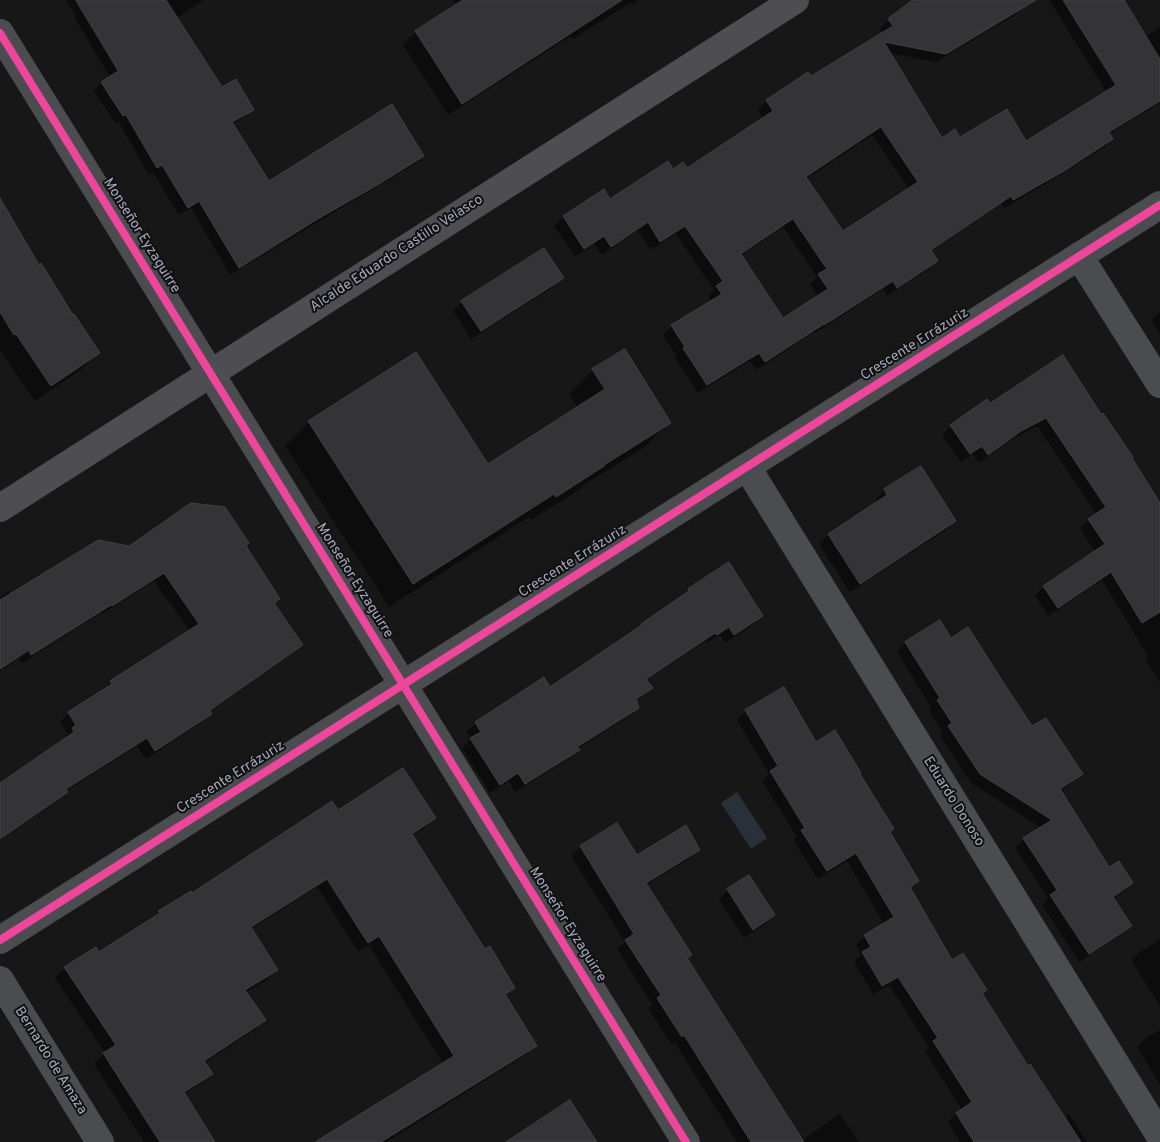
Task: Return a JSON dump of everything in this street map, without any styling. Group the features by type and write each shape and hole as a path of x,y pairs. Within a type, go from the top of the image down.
{"main road":[{"name":"Alcalde Eduardo Castillo Velasco","path":"0,508 795,0"}],"street":[{"name":"Monseñor Eyzaguirre","path":"0,33 686,1142"},
{"name":"Crescente Errázuriz","path":"0,940 1160,205"},
{"path":"1079,256 1160,384"},
{"name":"Eduardo Donoso","path":"747,467 1160,1136"},
{"name":"Bernardo de Amaza","path":"0,980 100,1142"}],"shaded area":[{"path":"737,792 767,838 751,849 721,803"}],"building":[{"path":"76,0 166,0 222,87 236,79 254,110 232,122 269,181 392,104 424,156 239,268 199,201 188,208 162,165 157,168 126,115 123,116 101,82 118,71"},
{"path":"463,0 622,0 462,104 415,31"},
{"path":"913,0 1036,0 946,54 884,42 942,138 955,129 960,137 1007,109 1026,141 1116,85 1063,0 1124,0 1160,59 1160,101 1109,132 1113,139 1064,171 1013,200 1011,196 931,250 938,261 897,288 893,281 765,362 759,353 707,385 683,348 685,347 671,325 722,294 716,286 723,281 685,226 660,242 648,222 611,247 604,236 584,249 563,216 604,189 610,199 668,161 673,169 683,162 687,168 773,111 766,100 808,72 811,76 893,26 888,19","holes":["881,127 918,182 843,231 806,177","793,219 827,269 818,274 828,289 783,318 741,254"]},
{"path":"0,198 39,265 41,263 73,315 100,353 51,386 16,334 14,335 0,312"},
{"path":"544,248 564,278 481,331 461,301"},
{"path":"625,349 671,423 556,497 554,494 413,584 308,421 416,352 488,464 605,389 592,369"},
{"path":"1063,355 1101,414 1103,413 1133,457 1160,503 1160,612 1142,623 1111,572 1058,608 1043,586 1105,544 1088,519 1106,507 1046,418 1021,431 988,455 982,446 970,454 950,425 987,399 990,403"},
{"path":"921,466 956,521 860,584 828,534 887,495 884,489"},
{"path":"191,503 225,507 249,543 246,546 280,599 274,603 303,645 210,710 212,714 155,751 147,738 66,789 68,792 0,839 0,783 74,732 72,728 76,725 68,712 112,684 110,681 199,624 164,573 31,655 29,650 0,669 0,600 98,540 129,546"},
{"path":"729,562 763,616 734,635 729,627 717,635 715,633 646,679 653,688 636,699 639,708 577,747 580,750 525,784 518,773 500,785 470,738 481,732 475,722 544,677 550,687 642,625 689,591 688,589"},
{"path":"940,620 951,638 968,627 1032,726 1046,718 1083,774 1060,789 1109,867 1119,861 1133,883 1113,897 1132,926 1089,954 1050,895 1057,890 1023,838 1052,820 980,774 948,726 952,723 937,700 940,698 905,642"},
{"path":"784,687 816,742 835,730 894,829 890,832 919,881 910,887 952,960 963,953 987,990 982,993 1028,1066 1030,1064 1081,1142 974,1142 956,1113 972,1102 933,1041 938,1038 898,977 882,986 862,952 871,947 864,935 894,917 856,853 827,871 801,830 805,828 770,771 778,766 745,710"},
{"path":"403,768 436,818 412,834 485,949 490,946 515,988 505,994 537,1046 381,1142 315,1142 454,1056 379,936 368,943 327,879 251,927 278,970 245,990 266,1020 204,1061 213,1074 184,1092 215,1142 160,1142 103,1053 116,1045 64,967 96,947 99,952 160,913 158,911 191,891 192,893 332,801 338,810"},
{"path":"617,823 637,855 686,825 700,850 646,883 692,955 687,958 804,1142 751,1142 684,1035 682,1037 657,998 661,995 625,940 634,934 580,846"},
{"path":"749,875 775,915 753,930 727,889"},
{"path":"570,1100 597,1142 506,1142"}],"cycle path":[{"path":"0,33 686,1142"},
{"path":"0,940 1160,205"}]}
